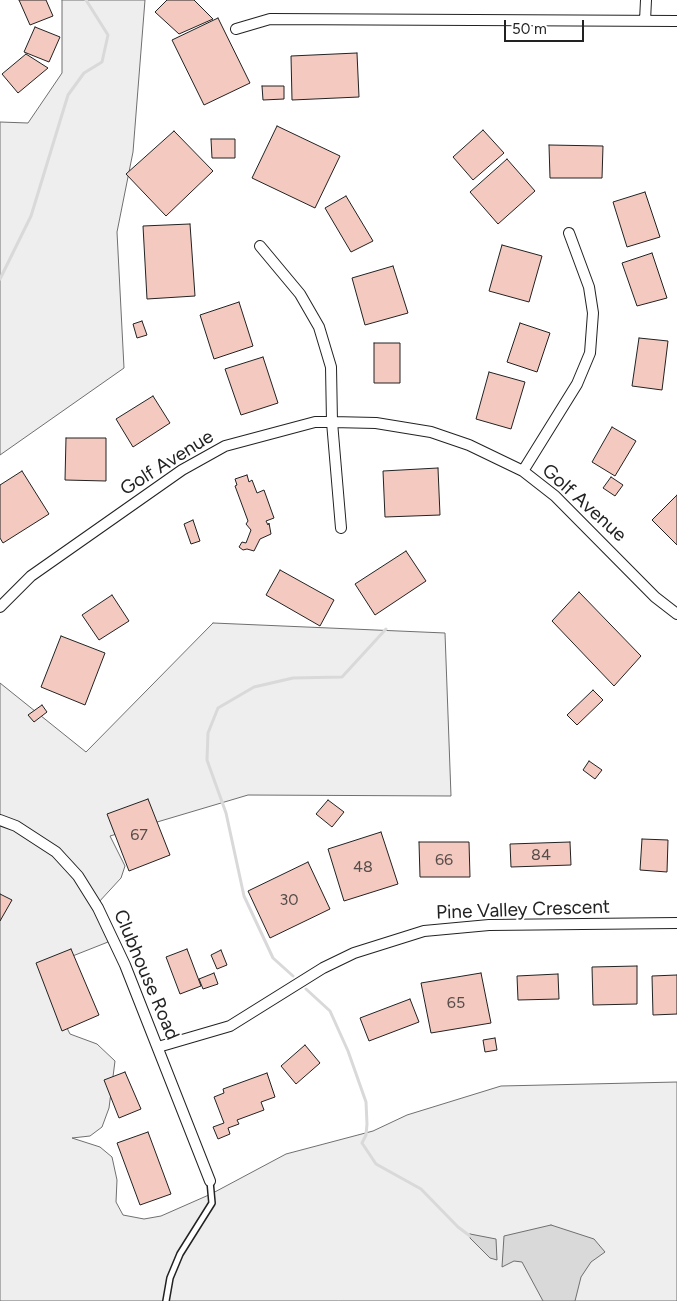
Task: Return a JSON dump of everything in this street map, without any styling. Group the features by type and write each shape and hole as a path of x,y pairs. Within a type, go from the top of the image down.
{"street":[{"path":"645,21 646,0"},
{"path":"236,28 270,18 677,21"},
{"path":"523,472 577,384 590,353 593,313 589,287 569,233"},
{"path":"260,246 300,294 319,327 331,367 332,422 341,528"},
{"name":"Golf Avenue","path":"0,607 6,598 38,570 182,470 226,446 315,422 332,422 376,423 431,432 469,444 523,472 555,496 655,597 677,614"},
{"name":"Clubhouse Road","path":"0,820 39,840 56,852 78,876 113,937 210,1181"},
{"name":"Pine Valley Crescent","path":"158,1047 230,1026 331,964 354,953 424,931 489,925 677,923"}],"lane":[{"path":"166,1301 170,1278 180,1254 212,1203 210,1181"}],"shaded area":[{"path":"62,0 145,0 133,152 117,232 124,368 0,455 0,122 28,123 62,73"},
{"path":"213,623 445,633 451,796 248,795 110,836 125,866 121,878 98,903 110,929 108,942 65,959 58,1010 70,1034 97,1044 115,1061 109,1108 102,1127 90,1136 72,1138 100,1147 112,1157 117,1180 116,1202 123,1215 144,1219 161,1216 211,1194 286,1154 373,1131 407,1115 501,1086 677,1082 677,1301 0,1301 0,683 86,752"},
{"path":"551,1225 594,1239 605,1252 591,1262 581,1277 575,1301 543,1301 522,1262 514,1261 502,1267 504,1236"},
{"path":"470,1234 496,1239 497,1260 490,1258 470,1238"}],"building":[{"path":"19,0 46,0 53,16 30,25"},
{"path":"167,0 194,0 213,19 179,34 155,12"},
{"path":"218,18 250,83 204,105 172,40"},
{"path":"35,27 60,37 49,62 24,52"},
{"path":"357,53 359,97 292,100 291,56"},
{"path":"26,54 48,68 18,93 2,74"},
{"path":"262,86 284,86 284,99 263,100"},
{"path":"277,126 340,156 315,208 252,178"},
{"path":"483,130 504,153 473,180 453,157"},
{"path":"174,131 213,171 166,216 126,174"},
{"path":"211,139 235,139 235,158 212,158"},
{"path":"549,145 603,146 602,178 550,178"},
{"path":"507,159 535,191 498,224 470,192"},
{"path":"645,192 660,237 627,247 613,202"},
{"path":"346,196 373,241 351,252 325,208"},
{"path":"190,224 195,296 147,299 143,226"},
{"path":"502,245 542,256 529,302 489,291"},
{"path":"652,253 667,298 637,306 622,263"},
{"path":"393,266 408,313 365,325 352,278"},
{"path":"239,302 253,346 214,359 200,315"},
{"path":"142,321 147,335 137,338 133,324"},
{"path":"520,323 550,333 537,372 507,362"},
{"path":"639,338 668,341 662,390 632,386"},
{"path":"374,343 400,343 400,383 374,383"},
{"path":"263,357 278,403 241,415 225,369"},
{"path":"489,372 525,382 511,429 476,419"},
{"path":"153,396 170,423 133,447 116,419"},
{"path":"612,427 636,441 615,476 592,462"},
{"path":"66,438 106,438 106,481 65,480"},
{"path":"438,468 440,515 385,517 383,471"},
{"path":"22,471 49,514 3,543 0,538 0,485"},
{"path":"247,475 249,482 252,480 257,493 264,490 274,518 266,521 268,525 269,523 271,534 260,539 254,551 243,550 239,547 242,542 246,543 251,530 246,524 248,521 235,486 237,485 235,479"},
{"path":"611,477 623,485 615,496 603,488"},
{"path":"677,495 677,545 652,520"},
{"path":"193,520 200,541 191,544 184,524"},
{"path":"406,551 426,581 375,615 355,584"},
{"path":"280,570 334,600 320,626 266,595"},
{"path":"579,592 641,656 614,686 552,621"},
{"path":"112,595 129,621 99,640 82,615"},
{"path":"61,636 105,653 85,705 41,687"},
{"path":"593,690 603,700 577,725 567,715"},
{"path":"42,705 47,712 34,722 28,715"},
{"path":"589,761 602,770 595,779 583,770"},
{"path":"148,799 170,855 129,871 107,814"},
{"path":"328,800 344,812 332,827 316,814"},
{"path":"381,832 398,884 344,901 328,849"},
{"path":"642,839 668,840 667,872 640,870"},
{"path":"419,842 469,842 470,877 420,877"},
{"path":"570,842 571,865 511,867 510,844"},
{"path":"308,862 330,909 270,938 248,891"},
{"path":"0,894 12,900 0,921"},
{"path":"71,949 99,1015 62,1031 36,963"},
{"path":"187,949 201,986 180,994 166,957"},
{"path":"221,950 227,965 217,969 211,955"},
{"path":"637,966 637,1004 593,1005 592,967"},
{"path":"214,973 218,984 203,989 199,979"},
{"path":"481,973 491,1023 431,1033 421,983"},
{"path":"558,974 559,999 518,1000 517,976"},
{"path":"677,975 677,1014 653,1015 652,976"},
{"path":"410,999 419,1022 369,1041 360,1018"},
{"path":"495,1038 497,1050 485,1052 483,1040"},
{"path":"305,1045 320,1063 296,1084 281,1066"},
{"path":"125,1072 141,1109 119,1118 104,1080"},
{"path":"267,1073 275,1097 261,1102 264,1110 237,1120 239,1124 228,1128 230,1134 218,1139 213,1127 224,1123 214,1097 224,1093 223,1089"},
{"path":"148,1132 171,1194 140,1205 117,1143"}],"waterway":[{"path":"0,279 31,216 68,95 84,73 102,62 108,35 86,0"},
{"path":"293,976 273,958 244,896 226,813 207,760 208,733 218,708 254,687 293,678 342,677 386,629"},
{"path":"306,989 330,1011 348,1051 366,1102 366,1135 362,1143 376,1164 421,1189 458,1227 470,1236"}]}
